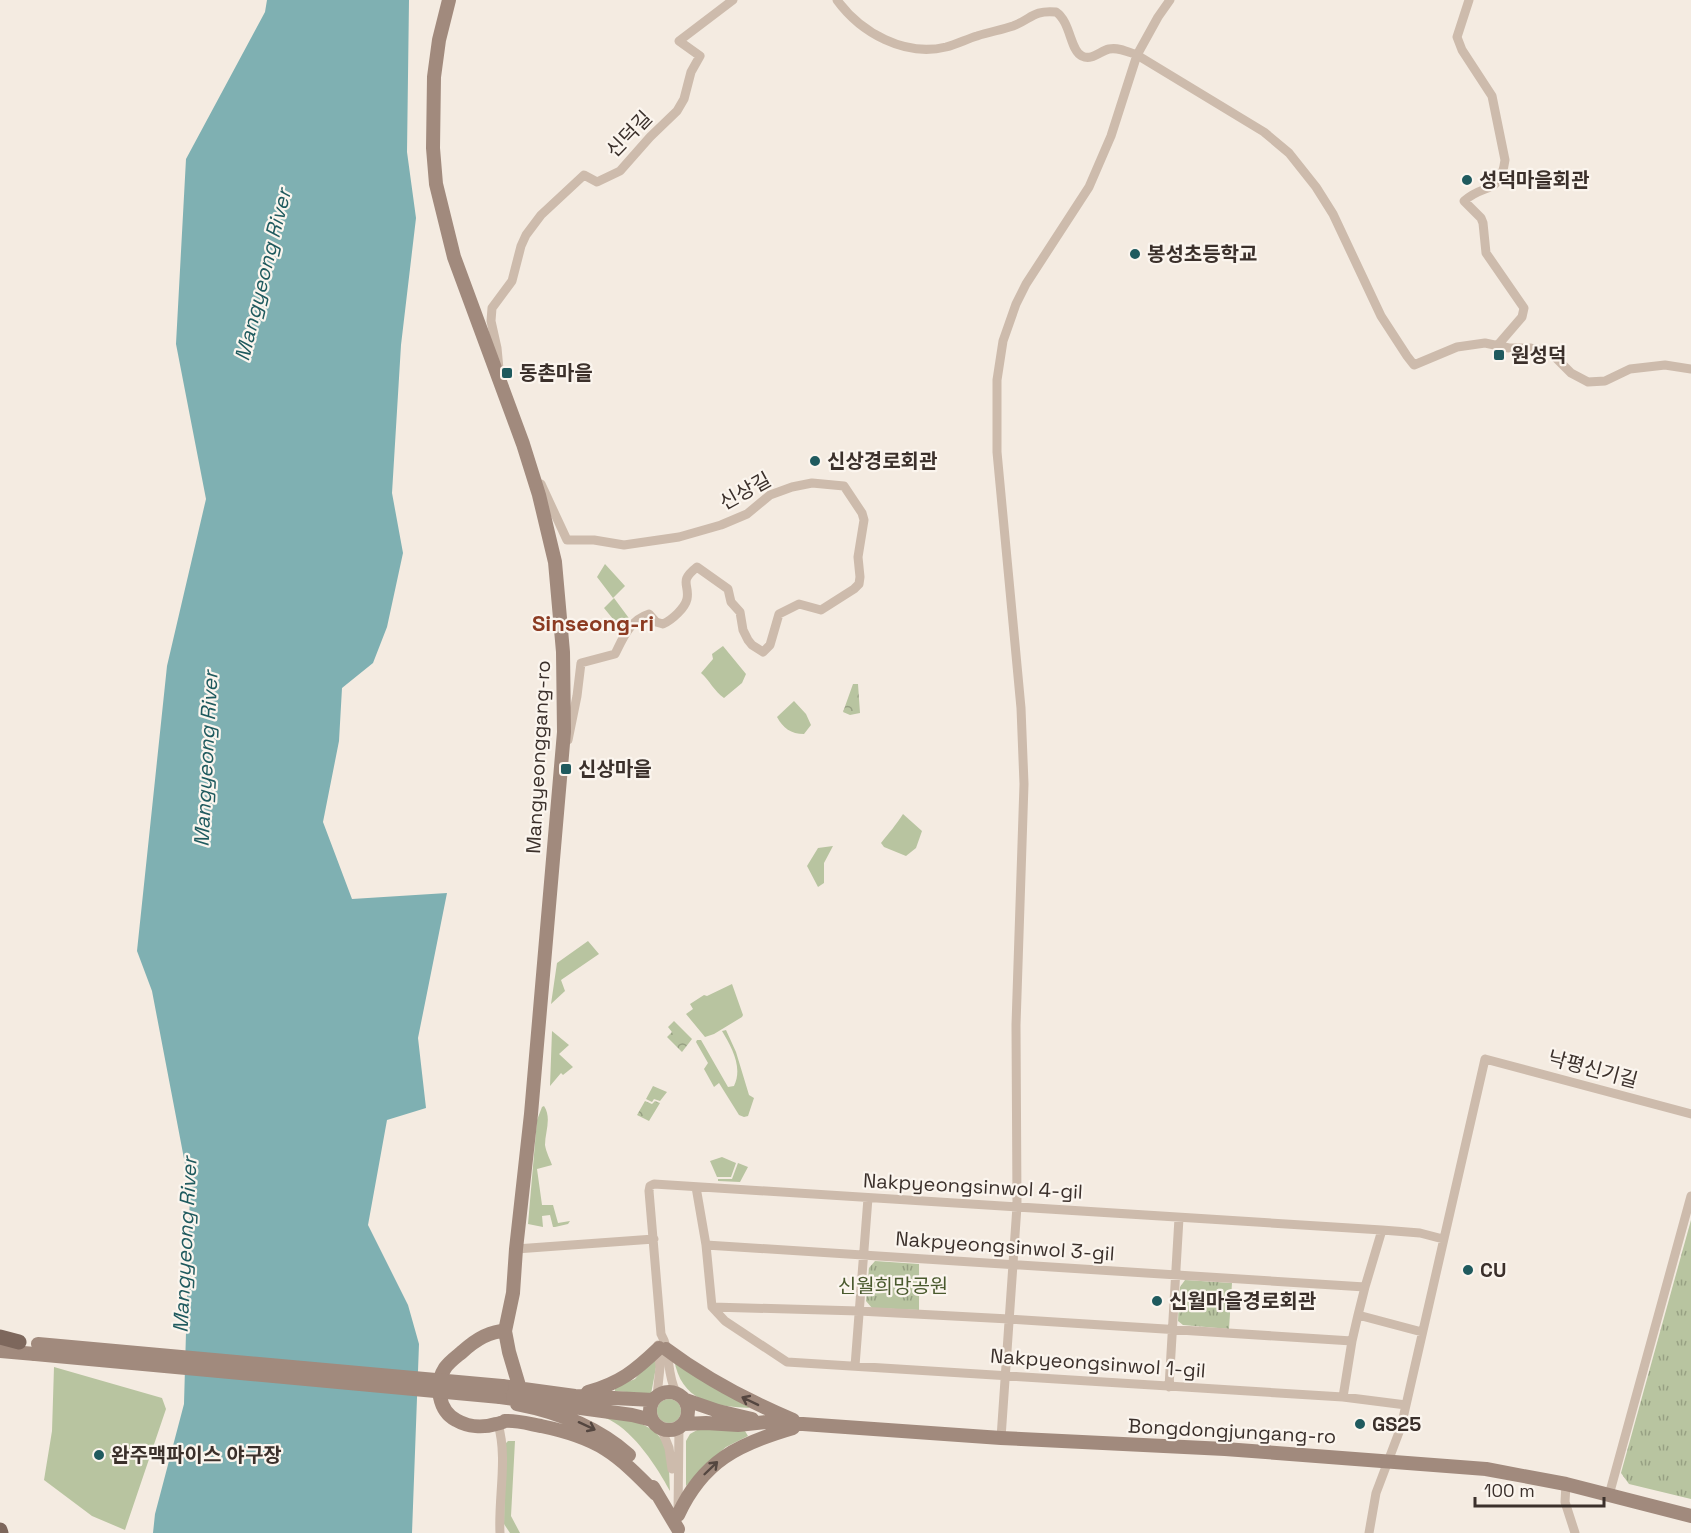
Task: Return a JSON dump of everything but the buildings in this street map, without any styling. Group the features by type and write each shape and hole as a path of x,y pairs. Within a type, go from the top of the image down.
{"main road":[{"path":"0,1337 19,1342"}],"street":[{"name":"Mangyeonggang-ro","path":"449,0 439,40 434,77 434,172 454,257 523,444 538,495 552,552 560,605 564,682 561,766 531,1114 513,1293 505,1331 515,1375 512,1397"},
{"name":"신덕길","path":"500,380 498,348 490,315 492,308 512,281 520,246 526,235 541,215 584,175 597,182 620,171 650,136 677,111 684,99 691,72 700,56 679,40 733,0"},
{"path":"837,0 863,28 885,40 909,47 947,47 1013,26 1030,16 1056,12 1065,21 1078,54 1084,58 1117,48 1137,55 1264,132 1288,153 1316,187 1333,214 1381,316 1414,364 1457,347 1471,344 1531,348 1551,353 1571,373 1588,382 1605,381 1630,369 1665,366 1691,369"},
{"path":"1001,1438 1017,1206 1016,1025 1024,784 1021,708 997,453 997,380 1003,341 1016,304 1026,284 1076,209 1097,170 1111,136 1137,55 1170,0"},
{"path":"1469,0 1457,37 1462,50 1492,96 1505,160 1500,179 1496,184 1491,188 1473,193 1464,201 1484,223 1486,253 1524,308 1521,317 1497,346"},
{"name":"신상길","path":"523,444 567,540 594,540 624,545 693,534 747,514 770,495 812,483 844,486 862,513 864,520 858,557 859,584 821,610 799,604 779,614 770,645 763,652 748,640 743,630 740,612 731,602 728,589 697,567 692,571 685,587 688,595 687,601 670,621 663,624 656,622 649,614 643,616 627,631 615,654 581,663 573,721 561,766"},
{"name":"낙평신기길","path":"1443,1239 1485,1059 1691,1114"},
{"name":"Nakpyeongsinwol 4-gil","path":"681,1396 669,1375 662,1344 649,1191 650,1186 654,1184 1382,1230 1420,1233 1443,1239"},
{"path":"696,1187 706,1245 712,1307 859,1311 1352,1341"},
{"path":"1609,1495 1691,1196"},
{"path":"855,1366 868,1198"},
{"path":"1169,1387 1179,1218"},
{"path":"1343,1397 1358,1315 1382,1230"},
{"path":"516,1249 654,1239"},
{"path":"1369,1533 1376,1493 1401,1427 1443,1239"},
{"name":"Nakpyeongsinwol 3-gil","path":"706,1245 1365,1287"},
{"name":"Nakpyeongsinwol 1-gil","path":"712,1307 725,1321 787,1362 1343,1397 1406,1405"},
{"path":"1358,1315 1422,1332"},
{"path":"505,1331 487,1334 466,1348 444,1369 439,1388 442,1405 447,1414 457,1420 483,1427 501,1423 560,1430 589,1440 609,1450 633,1469 656,1494"},
{"path":"0,1342 19,1342 36,1349"},
{"path":"575,1396 617,1382 634,1371 662,1344 690,1367 735,1394 803,1424"},
{"name":"Nakpyeongsinwol 4-gil","path":"655,1398 662,1344"},
{"path":"0,1351 36,1349 512,1397 655,1398"},
{"path":"662,1392 681,1396 689,1412 681,1426 679,1526 672,1503 672,1460 666,1438 650,1413 655,1398 662,1392"},
{"name":"Bongdongjungang-ro","path":"681,1396 711,1409 766,1422"},
{"path":"500,1533 501,1423 512,1397"},
{"path":"512,1397 560,1430"},
{"path":"512,1397 580,1422 612,1440 640,1466 656,1494 679,1526"},
{"name":"Bongdongjungang-ro","path":"512,1397 633,1415 667,1430 706,1422 738,1425 766,1422 1001,1438 1225,1449 1486,1469 1566,1484 1691,1516"},
{"path":"679,1526 696,1483 725,1456 751,1441 803,1424"},
{"path":"1566,1484 1565,1502 1575,1533"}],"green space":[{"path":"605,564 625,586 613,598 597,577"},
{"path":"614,598 631,621 625,628 604,608"},
{"path":"723,646 746,674 742,683 724,698 701,673 713,659 712,654"},
{"path":"853,684 858,684 860,713 850,715 843,712"},
{"path":"794,701 806,714 811,725 804,734 788,730 777,717"},
{"path":"903,814 922,831 916,848 906,856 884,847 881,843"},
{"path":"833,846 824,863 824,883 818,887 807,866 818,848"},
{"path":"588,941 599,954 561,980 565,991 551,1004 557,963"},
{"path":"732,984 742,1017 705,1037 686,1014 693,1009 690,1004 704,995 707,996"},
{"path":"674,1021 692,1039 682,1052 667,1037 672,1032 668,1027"},
{"path":"726,1030 736,1052 749,1095 754,1098 748,1116 744,1117 739,1115 719,1083 714,1087 704,1069 708,1063 696,1042 701,1040 728,1087 734,1086 737,1065 733,1051 722,1031"},
{"path":"552,1031 569,1045 559,1054 573,1067 563,1075 561,1073 550,1086"},
{"path":"653,1086 667,1092 660,1101 654,1099 652,1102 646,1099"},
{"path":"645,1101 652,1104 655,1101 660,1103 649,1121 637,1115"},
{"path":"544,1106 548,1120 545,1145 552,1165 537,1169 542,1205 553,1205 558,1223 570,1221 568,1224 555,1227 553,1227 550,1215 542,1216 543,1227 528,1224 537,1120"},
{"path":"722,1157 736,1163 731,1177 717,1177 710,1161"},
{"path":"738,1163 748,1167 740,1182 718,1181 718,1179 732,1179"},
{"path":"1691,1220 1691,1499 1629,1484 1621,1473"},
{"name":"신월희망공원","path":"875,1261 919,1264 919,1310 872,1308 866,1301 869,1268"},
{"path":"1185,1280 1232,1283 1229,1329 1183,1325 1178,1321 1180,1287"},
{"path":"655,1359 657,1362 651,1394 615,1391 615,1387 635,1379 651,1360"},
{"path":"674,1359 748,1405 749,1408 711,1403 700,1398 683,1384"},
{"name":"완주맥파이스 야구장","path":"54,1367 162,1398 166,1409 125,1530 92,1516 44,1480 52,1431"},
{"path":"669,1399 677,1403 681,1411 677,1419 669,1423 661,1419 657,1411 661,1403"},
{"path":"583,1411 640,1423 658,1435 667,1455 670,1491 652,1461 628,1433 610,1420"},
{"path":"699,1429 745,1431 748,1436 726,1447 686,1486 686,1441 690,1434"},
{"path":"508,1441 515,1441 511,1516 520,1533 510,1533 504,1524 505,1444"}],"water":[{"name":"Mangyeong River","path":"267,0 409,0 407,152 416,218 401,345 392,493 403,553 387,627 373,663 342,688 339,741 323,822 352,899 447,893 418,1038 426,1108 387,1120 368,1225 408,1305 419,1344 412,1533 153,1533 155,1514 184,1404 190,1190 152,991 137,951 167,666 206,499 176,344 186,159 265,12"}],"place":[{"name":"성덕마을회관","path":"1467,180"},
{"name":"봉성초등학교","path":"1135,254"},
{"name":"원성덕","path":"1499,355"},
{"name":"동촌마을","path":"507,373"},
{"name":"신상경로회관","path":"815,461"},
{"name":"신상마을","path":"566,769"},
{"name":"CU","path":"1468,1270"},
{"name":"신월마을경로회관","path":"1157,1301"},
{"name":"GS25","path":"1360,1424"},
{"name":"완주맥파이스 야구장","path":"99,1455"}],"district":[{"name":"Sinseong-ri","path":"593,623"}]}
